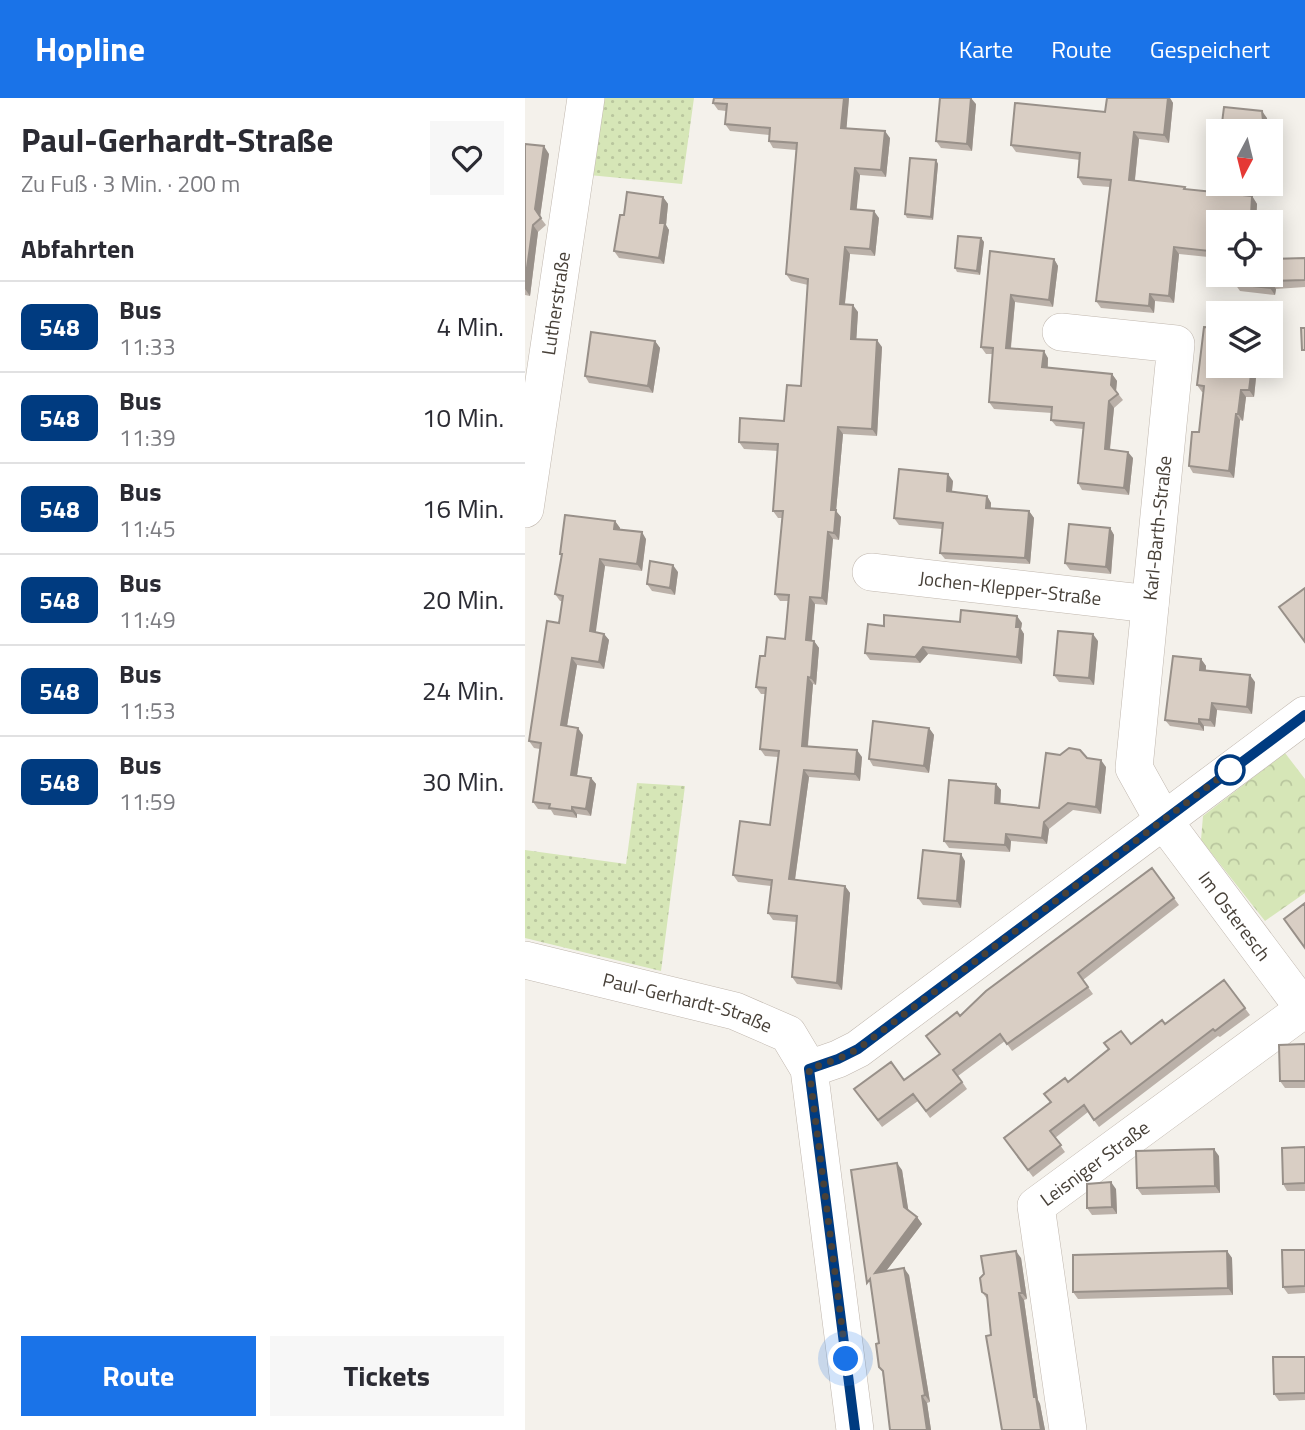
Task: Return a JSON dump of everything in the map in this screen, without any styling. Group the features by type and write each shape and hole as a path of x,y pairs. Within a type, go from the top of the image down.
{"street":[{"name":"Lutherstraße","path":"525,509 537,328 586,98"},
{"name":"Karl-Barth-Straße","path":"1061,332 1176,344 1134,768 1163,820"},
{"name":"Jochen-Klepper-Straße","path":"871,572 1150,604"},
{"path":"855,1430 809,1069 858,1049 1305,715"},
{"name":"Im Osteresch","path":"1163,820 1304,1010"},
{"name":"Paul-Gerhardt-Straße","path":"525,960 735,1011 788,1034 809,1069"},
{"name":"Leisniger Straße","path":"1068,1430 1036,1206 1304,1010"}],"green space":[{"path":"600,98 694,98 682,184 589,175"},
{"path":"1285,753 1305,779 1305,893 1265,921 1201,840 1203,816"},
{"path":"637,783 685,786 661,971 525,938 525,850 626,864"}],"building":[{"path":"714,98 844,98 841,128 885,131 881,170 855,168 851,209 874,211 870,249 845,247 840,304 853,305 851,339 877,340 872,429 838,427 831,510 836,510 834,533 828,532 822,598 810,597 806,640 814,641 802,746 857,750 855,774 804,770 789,879 845,886 837,983 792,977 797,916 768,913 772,880 733,875 740,821 770,825 779,751 760,749 766,688 756,687 760,656 765,656 767,637 785,639 789,595 775,594 783,511 773,511 778,444 739,442 740,418 784,421 787,385 801,386 808,279 786,274 797,143 769,141 770,128 725,124 727,104 713,103"},
{"path":"940,98 971,98 967,144 936,141"},
{"path":"1107,98 1168,98 1164,135 1134,132 1129,180 1206,191 1206,196 1252,196 1251,210 1206,210 1206,251 1174,247 1169,296 1150,294 1149,306 1096,301 1111,180 1078,177 1080,153 1011,145 1015,103 1105,112"},
{"path":"1224,107 1262,111 1263,119 1222,119"},
{"path":"525,144 544,146 535,209 541,218 533,225 525,282"},
{"path":"910,158 936,160 931,217 905,214"},
{"path":"627,192 663,197 660,223 665,223 659,258 614,251"},
{"path":"958,236 981,238 977,271 955,268"},
{"path":"990,251 1054,259 1049,300 1011,295 1006,348 1044,351 1042,367 1112,374 1111,385 1118,394 1109,401 1105,449 1128,452 1124,488 1078,483 1084,423 1051,420 1052,407 989,402 993,348 981,347"},
{"path":"1305,258 1305,280 1283,281 1283,259"},
{"path":"1206,327 1206,378 1250,378 1249,390 1241,390 1229,471 1189,466 1192,432 1199,432 1204,386 1197,385"},
{"path":"1301,328 1305,328 1305,350 1302,350"},
{"path":"591,332 655,341 648,386 585,376"},
{"path":"899,469 948,474 947,491 987,496 986,508 1029,511 1025,558 940,553 943,523 894,518"},
{"path":"565,515 615,521 614,529 642,532 637,564 600,559 590,631 604,634 599,662 572,658 561,725 578,728 571,775 591,778 586,809 572,807 572,811 549,808 550,804 533,802 541,743 529,741 547,621 559,623 563,596 555,594"},
{"path":"1069,524 1110,528 1106,567 1065,563"},
{"path":"650,561 673,565 670,588 647,584"},
{"path":"1305,588 1305,642 1279,607"},
{"path":"961,610 1017,616 1016,627 1020,627 1017,657 923,647 915,657 865,653 868,624 884,626 884,615 960,622"},
{"path":"1058,631 1093,634 1089,678 1054,675"},
{"path":"1173,656 1201,659 1200,670 1250,675 1247,707 1212,703 1210,720 1199,719 1199,724 1165,720"},
{"path":"873,721 929,728 924,766 869,759"},
{"path":"1069,748 1080,750 1087,758 1101,760 1096,807 1068,803 1044,822 1042,838 1006,834 1005,845 944,841 949,780 996,784 995,803 1039,808 1046,753 1060,755"},
{"path":"923,850 961,854 957,901 918,898"},
{"path":"1152,868 1174,898 1078,973 1088,987 1007,1044 1000,1034 953,1070 962,1082 926,1111 913,1094 878,1120 854,1089 891,1062 904,1080 940,1054 926,1036 957,1012 960,1016 986,991"},
{"path":"1305,903 1305,948 1284,919"},
{"path":"1224,980 1245,1008 1215,1031 1213,1029 1094,1120 1084,1105 1050,1131 1061,1145 1028,1170 1004,1138 1051,1102 1044,1094 1065,1078 1068,1082 1109,1049 1104,1043 1121,1031 1131,1044 1162,1020 1165,1024"},
{"path":"1305,1044 1305,1081 1280,1081 1279,1045"},
{"path":"1305,1147 1305,1183 1283,1184 1282,1148"},
{"path":"1214,1149 1215,1186 1137,1188 1136,1151"},
{"path":"897,1163 904,1207 917,1217 875,1273 904,1268 925,1395 922,1396 927,1430 890,1430 883,1371 879,1367 876,1344 879,1343 870,1279 867,1283 851,1170"},
{"path":"1111,1182 1112,1207 1087,1208 1087,1184"},
{"path":"1282,1250 1305,1250 1305,1286 1283,1287"},
{"path":"1016,1251 1022,1293 1019,1293 1041,1430 1002,1430 986,1336 991,1335 987,1295 982,1292 980,1278 984,1274 981,1256"},
{"path":"1227,1251 1228,1288 1073,1292 1073,1255"},
{"path":"1273,1357 1305,1357 1305,1393 1274,1394"}],"bus line":[{"name":"548","path":"855,1430 809,1069 858,1049 1305,715"}],"route":[{"path":"846,1359 809,1069 858,1049 1230,770"}]}
